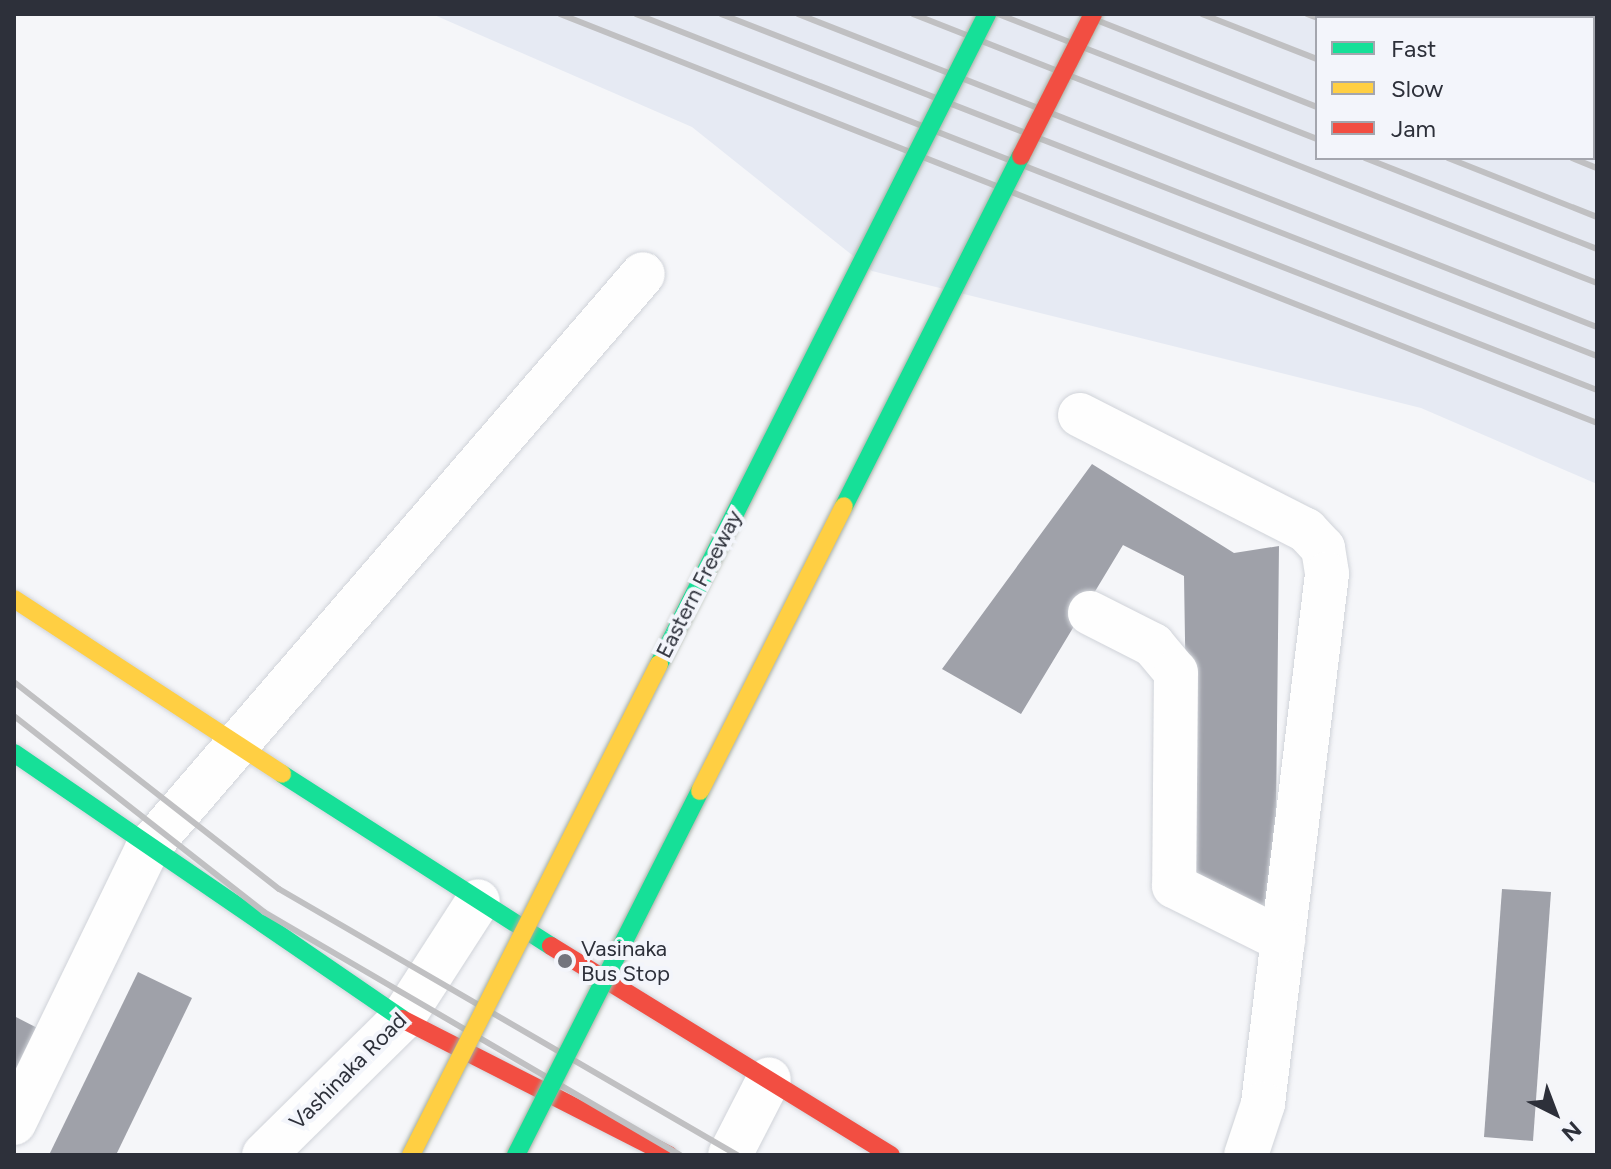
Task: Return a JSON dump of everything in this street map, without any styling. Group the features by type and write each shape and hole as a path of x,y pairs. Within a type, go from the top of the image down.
{"main road":[{"name":"Eastern Freeway","path":"411,1155 987,14"},
{"path":"516,1155 1093,14"},
{"path":"14,599 84,639 233,744 478,901 890,1155"},
{"path":"14,753 147,849 402,1019 669,1155"}],"street":[{"path":"14,1123 147,849 233,744 643,274"},
{"path":"1080,415 1306,530 1323,548 1327,574 1263,1104 1246,1155"},
{"path":"1090,613 1153,645 1176,672 1174,886 1283,940"},
{"name":"Vashinaka Road","path":"264,1155 402,1019 478,901"},
{"path":"730,1155 769,1079"}],"shaded area":[{"path":"432,14 1597,14 1597,484 1421,408 872,271 692,127"}],"building":[{"path":"1092,464 1234,553 1279,546 1275,910 1227,905 1225,886 1189,893 1184,576 1123,545 1021,714 942,669"},
{"path":"1502,889 1551,892 1533,1141 1484,1137"},
{"path":"138,972 192,998 116,1155 49,1155"},
{"path":"14,1016 47,1033 14,1095"}],"railway":[{"path":"560,14 1597,423"},
{"path":"636,14 1597,390"},
{"path":"721,14 1597,356"},
{"path":"798,14 1597,327"},
{"path":"913,14 1597,283"},
{"path":"998,14 1315,138"},
{"path":"1081,14 1315,106"},
{"path":"1202,14 1315,58"},
{"path":"1307,14 1315,17"},
{"path":"1463,14 1468,16"},
{"path":"1370,160 1597,249"},
{"path":"1453,160 1597,217"},
{"path":"1577,160 1597,168"},
{"path":"14,682 279,889 737,1155"},
{"path":"14,716 264,912 680,1155"}],"traffic: fast":[{"path":"659,664 987,14"},
{"path":"844,506 1021,156"},
{"path":"14,753 402,1019"},
{"path":"282,774 551,946"},
{"path":"516,1155 700,791"}],"traffic: slow":[{"path":"700,791 844,506"},
{"path":"14,599 282,774"},
{"path":"411,1155 659,664"}],"traffic: jam":[{"path":"1021,156 1093,14"},
{"path":"551,946 891,1155"},
{"path":"402,1019 669,1155"}],"place":[{"name":"Vasinaka Bus Stop","path":"565,961"}]}
